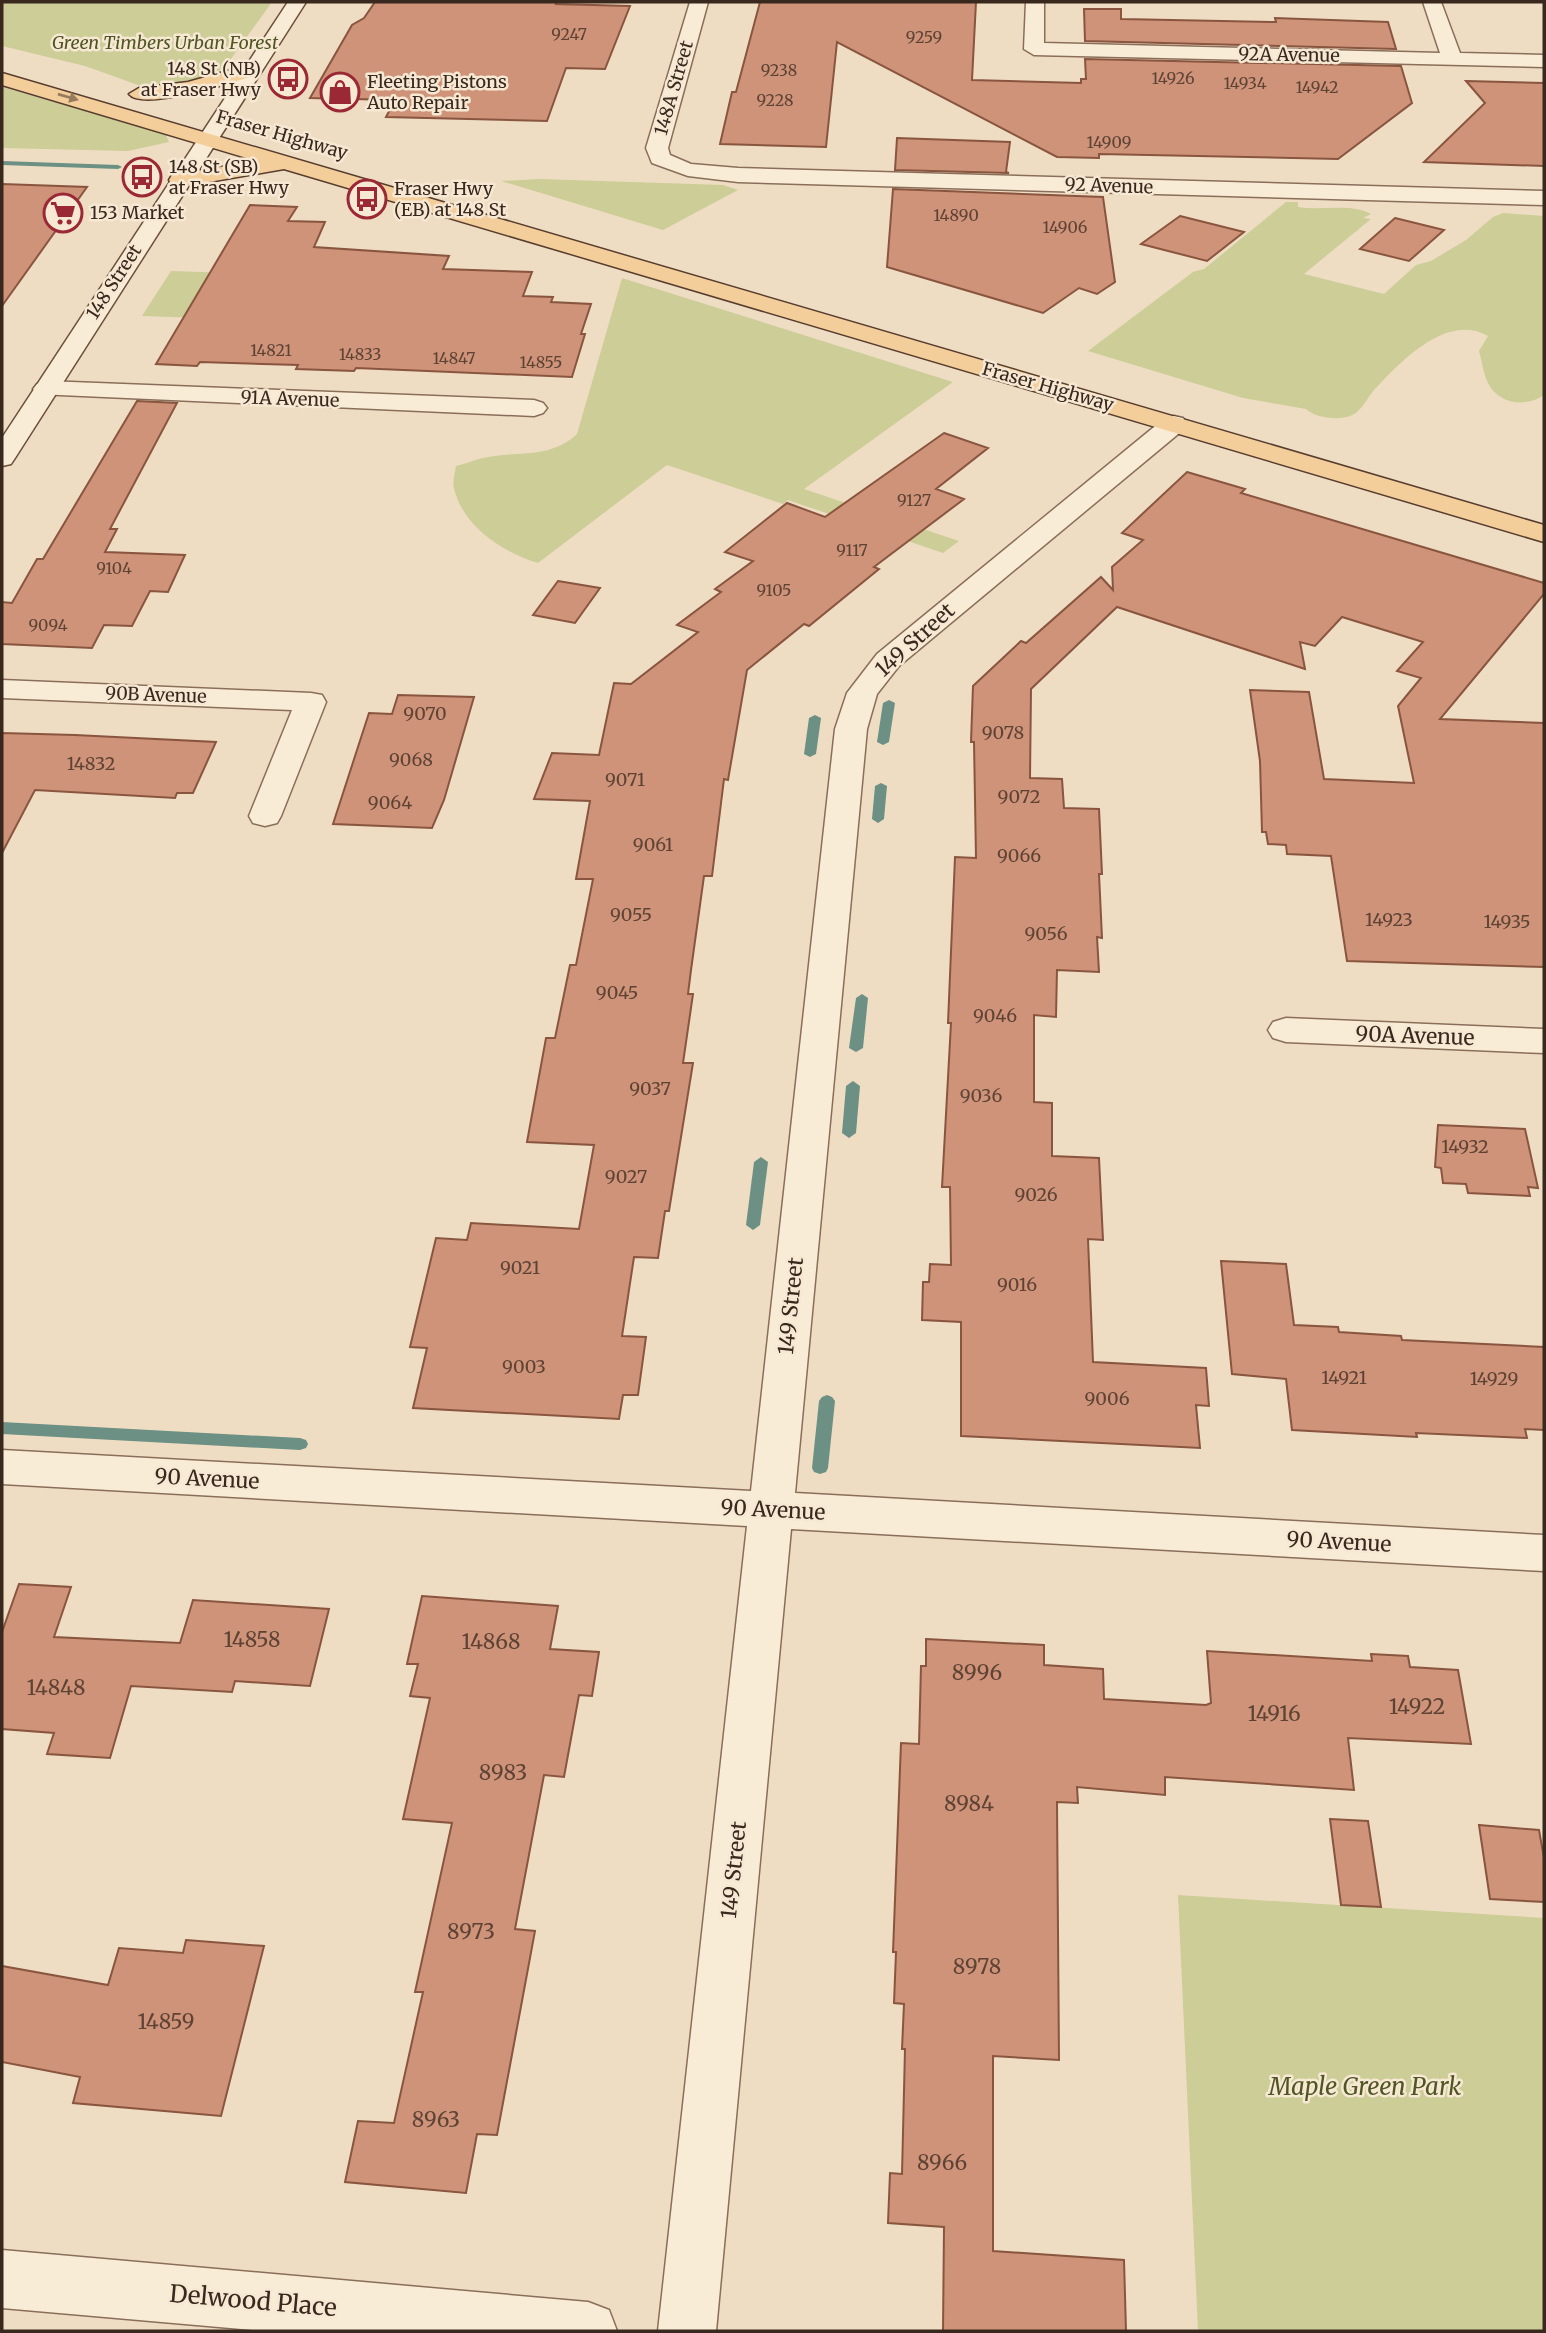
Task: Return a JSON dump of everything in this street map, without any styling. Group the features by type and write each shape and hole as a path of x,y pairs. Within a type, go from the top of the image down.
{"main road":[{"path":"139,94 190,88 252,70"},
{"name":"Fraser Highway","path":"2,79 292,162 1544,534"},
{"name":"Fraser Highway","path":"118,88 243,124"},
{"path":"180,180 240,168 292,162"},
{"name":"Fraser Highway","path":"461,191 552,240"}],"street":[{"name":"148 Street","path":"2,458 207,137 297,2"},
{"name":"148A Street","path":"674,167 660,158 657,148 699,2"},
{"name":"92A Avenue","path":"1035,2 1034,49 1544,61"},
{"path":"1432,2 1452,59"},
{"name":"92 Avenue","path":"674,167 701,173 738,175 1544,198"},
{"name":"91A Avenue","path":"46,389 534,408"},
{"name":"149 Street","path":"687,2331 848,748 862,693 879,670 908,641 1174,424"},
{"name":"90B Avenue","path":"2,689 311,702 265,816"},
{"name":"90A Avenue","path":"1286,1030 1544,1041"},
{"name":"90 Avenue","path":"2,1467 1544,1553"},
{"name":"Delwood Place","path":"2,2279 587,2331"}],"green space":[{"name":"Green Timbers Urban Forest","path":"2,2 272,2 225,67 204,80 161,86 138,85 85,66 2,46"},
{"name":"Green Timbers Urban Forest","path":"2,87 155,131 166,135 169,142 128,151 2,148"},
{"path":"540,179 723,185 738,190 663,230 501,181"},
{"path":"1286,202 1298,202 1298,207 1345,208 1371,214 1363,218 1371,219 1304,274 1384,294 1416,265 1431,261 1466,240 1493,217 1503,213 1544,216 1544,395 1529,402 1513,402 1498,396 1486,379 1479,351 1488,336 1472,330 1457,330 1425,344 1397,366 1357,412 1339,418 1243,398 1088,351 1193,272 1204,269"},
{"path":"171,271 300,275 393,325 142,316"},
{"path":"622,278 953,382 804,489 959,541 943,553 788,500 783,504 667,465 538,563 512,552 486,536 475,526 459,502 453,486 456,466 496,456 544,451 555,448 577,434"},
{"name":"Maple Green Park","path":"1178,1895 1544,1918 1544,2331 1198,2331"}],"building":[{"path":"375,2 557,2 556,4 630,6 605,69 566,68 547,121 386,117 395,100 310,98 352,25 364,18"},
{"path":"760,2 976,2 972,80 1081,83 1081,79 1086,79 1085,59 1401,66 1412,103 1338,159 1099,154 1099,158 1057,157 837,42 826,147 720,144 732,92 736,92"},
{"path":"1084,9 1121,9 1121,19 1276,22 1275,18 1388,22 1396,49 1085,41"},
{"path":"1466,81 1544,83 1544,166 1424,162 1485,103"},
{"path":"897,138 1010,142 1006,172 1009,173 895,170"},
{"path":"2,184 87,187 2,306"},
{"path":"893,189 1103,197 1115,282 1097,294 1079,288 1043,313 887,267"},
{"path":"250,205 297,207 288,221 325,222 314,247 449,256 443,269 532,272 523,296 553,297 551,302 591,304 581,334 585,334 572,377 356,368 354,371 296,369 298,365 200,362 197,366 156,364"},
{"path":"1180,216 1244,232 1207,261 1141,244"},
{"path":"1395,218 1444,230 1409,261 1360,249"},
{"path":"137,401 177,403 110,529 117,529 105,552 185,555 168,592 150,591 132,626 104,625 92,648 2,644 2,602 12,603 37,559 43,559"},
{"path":"944,433 988,448 936,489 964,499 874,567 879,569 809,626 804,624 747,670 728,780 724,779 712,876 704,876 688,994 693,994 683,1063 693,1063 669,1211 665,1211 658,1258 634,1257 622,1336 646,1337 638,1395 623,1395 619,1419 413,1408 427,1348 410,1347 436,1238 467,1240 471,1223 579,1229 594,1145 527,1142 546,1038 555,1038 570,965 576,965 593,879 576,879 590,801 534,799 552,753 599,755 614,683 631,684 698,632 677,625 721,592 715,589 753,561 725,552 787,503 825,517"},
{"path":"1187,472 1245,489 1241,493 1544,583 1544,594 1440,719 1544,723 1544,967 1347,961 1331,856 1287,854 1286,845 1268,844 1266,832 1262,832 1260,761 1250,690 1309,692 1324,779 1414,783 1398,706 1421,678 1397,671 1423,642 1342,617 1315,646 1300,642 1305,669 1117,607 1031,689 1030,778 1062,779 1064,808 1099,809 1102,874 1099,874 1102,938 1097,937 1099,972 1057,970 1056,1017 1034,1015 1034,1102 1052,1103 1052,1156 1099,1158 1103,1240 1088,1239 1093,1362 1206,1368 1209,1406 1196,1405 1200,1448 961,1436 961,1322 922,1320 923,1282 929,1282 930,1264 951,1265 950,1187 942,1187 951,1023 948,1023 955,857 976,858 974,742 971,742 973,686 1021,641 1026,643 1101,577 1113,590 1112,567 1143,540 1122,533"},
{"path":"558,581 600,588 575,623 533,615"},
{"path":"398,695 474,697 444,800 432,828 333,824 369,713 392,714"},
{"path":"2,733 216,742 193,793 177,793 175,798 35,790 2,853"},
{"path":"1438,1125 1525,1129 1538,1188 1528,1187 1530,1196 1468,1193 1466,1184 1443,1183 1441,1168 1435,1167"},
{"path":"1221,1261 1286,1264 1294,1325 1338,1327 1339,1332 1401,1336 1402,1340 1544,1347 1544,1430 1525,1429 1527,1438 1416,1433 1417,1437 1292,1430 1286,1379 1232,1374"},
{"path":"19,1584 71,1587 54,1637 180,1643 193,1600 329,1609 310,1686 235,1681 232,1692 131,1686 110,1758 47,1754 54,1733 2,1729 2,1632"},
{"path":"422,1596 558,1606 550,1649 599,1652 592,1696 579,1695 564,1777 544,1775 515,1929 535,1931 497,2135 477,2134 466,2193 345,2182 358,2121 394,2123 423,1992 415,1992 452,1823 403,1819 430,1698 410,1696 418,1664 407,1664"},
{"path":"926,1639 1044,1645 1044,1665 1103,1669 1104,1699 1206,1705 1211,1703 1207,1651 1372,1661 1371,1654 1408,1656 1410,1667 1458,1670 1471,1744 1348,1738 1354,1790 1165,1777 1165,1795 1077,1787 1078,1803 1057,1802 1059,2060 993,2056 993,2251 1124,2260 1126,2331 943,2331 944,2227 888,2223 890,2173 902,2174 904,2004 894,2003 896,1952 893,1952 901,1743 919,1744 921,1666 926,1666"},
{"path":"1330,1819 1368,1821 1381,1907 1341,1905"},
{"path":"1479,1825 1539,1830 1544,1858 1544,1902 1490,1899"},
{"path":"186,1940 264,1946 221,2116 73,2103 80,2077 2,2062 2,1966 108,1985 119,1948 183,1953"}],"waterway":[{"path":"2,163 118,167"},
{"path":"883,742 889,703"},
{"path":"810,754 815,718"},
{"path":"878,819 881,786"},
{"path":"856,1048 862,998"},
{"path":"849,1133 853,1086"},
{"path":"753,1225 761,1162"},
{"path":"820,1468 827,1401"},
{"path":"2,1428 300,1444"}],"place":[{"name":"148 St (NB) at Fraser Hwy","path":"288,79"},
{"name":"Fleeting Pistons Auto Repair","path":"340,92"},
{"name":"148 St (SB) at Fraser Hwy","path":"142,177"},
{"name":"Fraser Hwy (EB) at 148 St","path":"367,199"},
{"name":"153 Market","path":"63,213"}]}
